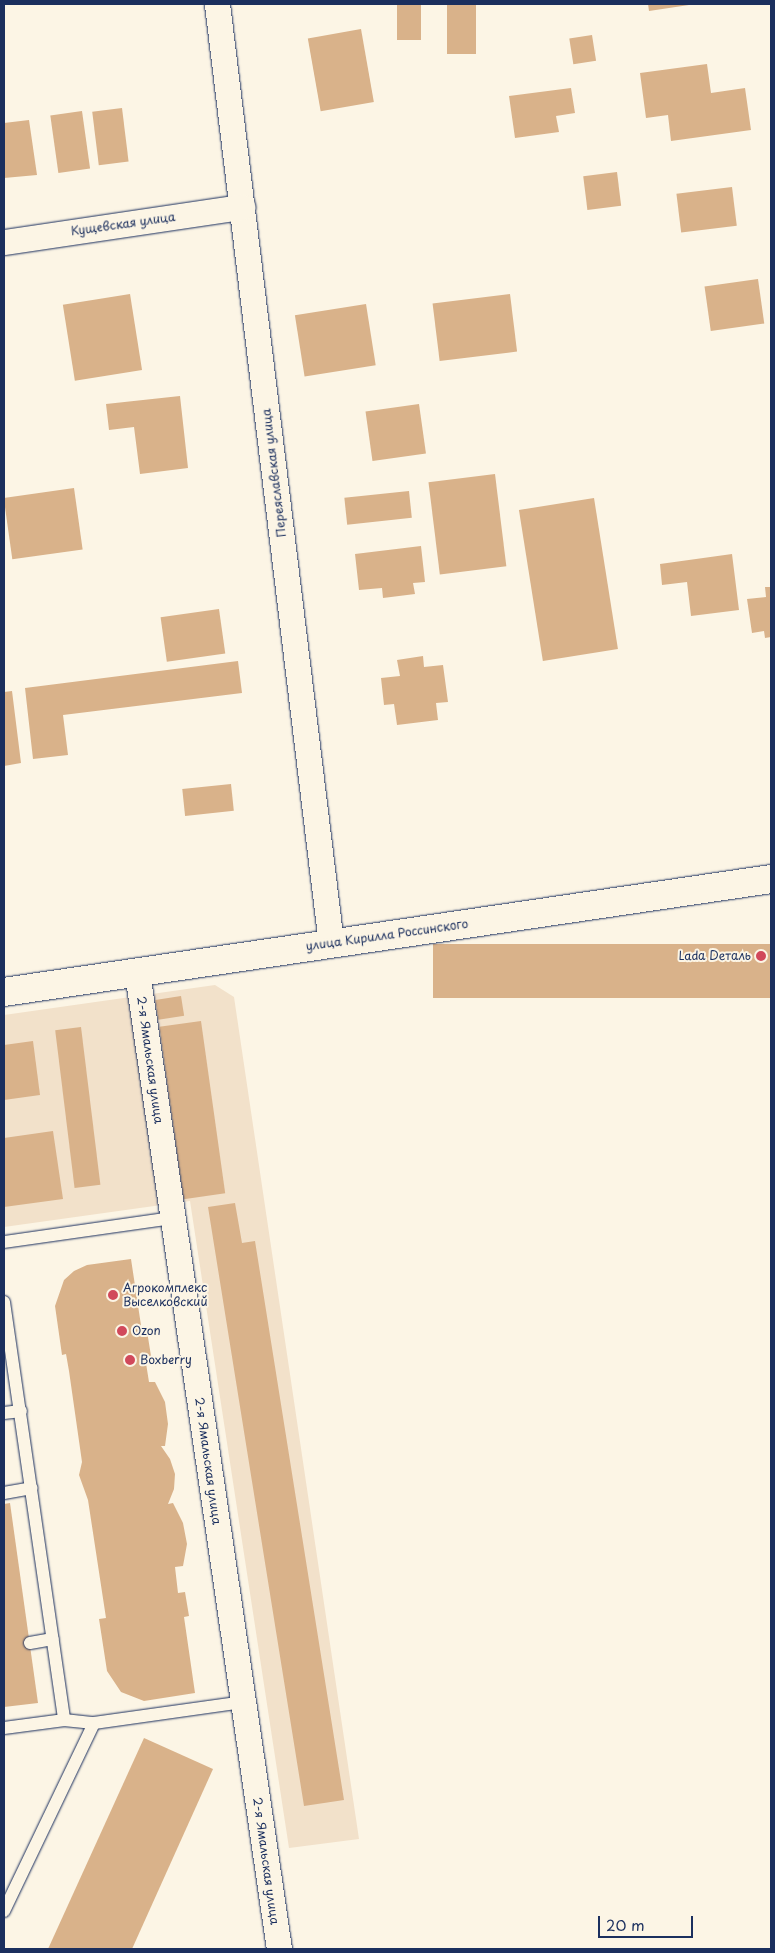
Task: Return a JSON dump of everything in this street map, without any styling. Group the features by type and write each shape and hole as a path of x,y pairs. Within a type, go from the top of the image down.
{"main road":[{"name":"улица Кирилла Россинского","path":"4,992 771,880"}],"street":[{"name":"Переяславская улица","path":"216,4 331,943"},
{"name":"Кущевская улица","path":"4,242 242,207"},
{"name":"2-я Ямальская улица","path":"137,972 279,1949"}],"lane":[{"path":"4,1242 173,1218"},
{"path":"4,1302 64,1720"},
{"path":"4,1413 21,1411"},
{"path":"4,1492 32,1488"},
{"path":"30,1643 53,1639"},
{"path":"4,1728 64,1720 94,1723 243,1702"},
{"path":"4,1911 94,1723"}],"shaded area":[{"path":"215,985 234,997 359,1839 289,1848 190,1201 4,1227 4,1015"}],"building":[{"path":"397,4 421,4 421,40 397,40"},
{"path":"447,4 476,4 476,54 447,54"},
{"path":"648,4 689,4 689,5 649,11"},
{"path":"361,29 374,102 321,111 308,38"},
{"path":"592,35 596,61 573,64 569,39"},
{"path":"707,64 711,93 745,88 751,130 671,141 668,115 646,118 640,73"},
{"path":"571,88 575,113 556,116 559,132 515,138 509,96"},
{"path":"122,108 129,162 99,165 92,112"},
{"path":"82,111 90,168 58,173 50,115"},
{"path":"29,120 37,175 4,178 4,123"},
{"path":"617,172 621,206 587,210 583,176"},
{"path":"732,187 737,226 681,233 676,194"},
{"path":"758,279 764,324 711,331 705,287"},
{"path":"130,294 142,370 75,381 63,305"},
{"path":"510,294 517,352 440,361 433,304"},
{"path":"366,304 376,365 305,376 295,315"},
{"path":"180,396 188,468 140,474 134,427 109,430 106,404"},
{"path":"419,404 426,454 372,461 366,412"},
{"path":"495,474 506,566 440,574 428,482"},
{"path":"74,488 83,549 12,559 4,498"},
{"path":"409,491 412,518 347,525 344,498"},
{"path":"594,498 618,649 543,661 519,510"},
{"path":"421,546 425,582 413,583 415,594 383,598 382,588 359,590 355,554"},
{"path":"732,554 739,610 691,616 687,582 662,585 660,564"},
{"path":"765,587 771,587 771,637 765,638 764,631 752,633 747,599 766,597"},
{"path":"219,609 225,654 167,662 161,617"},
{"path":"423,656 424,667 443,665 448,702 436,703 438,720 397,725 394,704 384,705 381,678 400,676 397,660"},
{"path":"238,661 242,693 63,715 68,755 33,759 25,688"},
{"path":"12,691 21,763 4,766 4,692"},
{"path":"231,784 234,811 185,816 182,789"},
{"path":"433,944 771,944 771,998 433,998"},
{"path":"181,996 184,1016 158,1020 155,1000"},
{"path":"201,1021 225,1193 184,1199 159,1027"},
{"path":"81,1027 100,1185 75,1188 55,1030"},
{"path":"33,1041 40,1095 4,1100 4,1045"},
{"path":"53,1131 63,1199 4,1207 4,1138"},
{"path":"235,1203 242,1243 255,1241 344,1800 304,1806 208,1207"},
{"path":"131,1259 142,1332 147,1331 151,1356 145,1357 149,1382 155,1382 165,1402 168,1424 165,1446 161,1446 170,1459 175,1474 174,1489 168,1504 173,1503 183,1523 187,1544 183,1566 175,1567 178,1593 185,1592 189,1616 184,1617 195,1693 144,1701 121,1692 107,1671 99,1619 106,1618 88,1500 79,1475 82,1462 69,1371 66,1354 62,1355 55,1306 64,1280 74,1271 87,1265"},
{"path":"10,1503 38,1703 4,1707 4,1504"},
{"path":"144,1738 213,1769 132,1949 48,1949"}],"place":[{"name":"Lada Dеталь","path":"761,956"},
{"name":"Агрокомплекс Выселковский","path":"113,1295"},
{"name":"Ozon","path":"122,1331"},
{"name":"Boxberry","path":"130,1360"}]}
